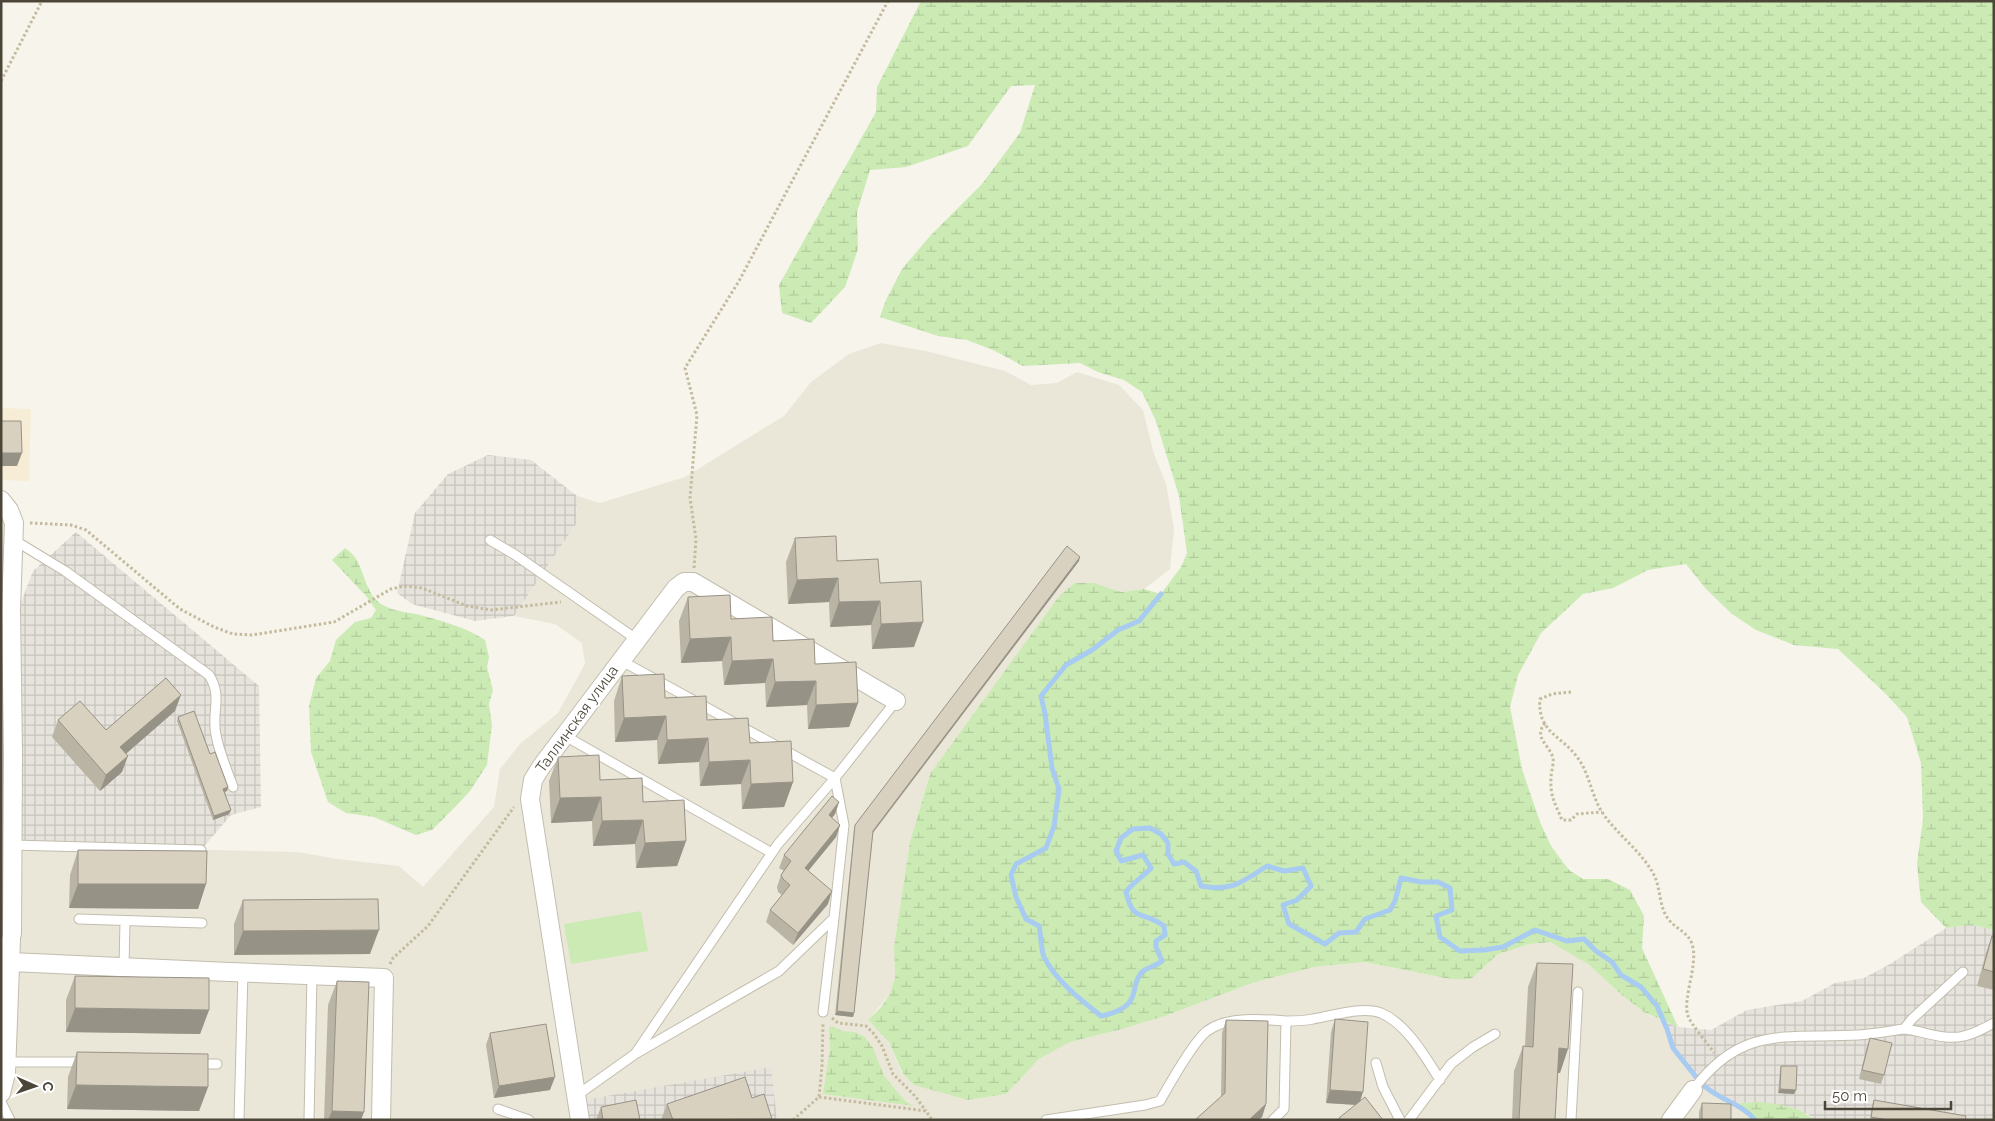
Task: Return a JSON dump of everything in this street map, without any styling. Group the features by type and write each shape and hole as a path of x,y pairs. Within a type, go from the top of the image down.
{"street":[{"path":"1,500 9,510 14,531 7,753 12,845 12,937 6,962 6,1062 4,1086 1,1093"},
{"name":"Таллинская улица","path":"580,1120 530,799 533,780 540,767 676,588 684,582 693,582"},
{"path":"693,582 896,701"},
{"path":"6,962 384,978 382,1120"},
{"path":"1671,1120 1693,1090"}],"lane":[{"path":"14,531 65,571 209,675 215,684 217,694 216,735 233,786"},
{"path":"490,540 636,639"},
{"path":"620,660 834,778 844,825 823,1012"},
{"path":"635,1054 772,853 896,701"},
{"path":"565,736 772,853"},
{"path":"12,845 202,850"},
{"path":"576,1096 635,1054 779,971 834,918"},
{"path":"78,919 202,923"},
{"path":"124,967 125,921"},
{"path":"235,972 238,1120"},
{"path":"1904,1030 1912,1019 1963,972"},
{"path":"309,1120 312,974"},
{"path":"1571,1120 1578,992"},
{"path":"1046,1120 1160,1101 1207,1031 1225,1023 1256,1018 1286,1021 1313,1019 1328,1014 1357,1011 1381,1013 1396,1023 1419,1046 1440,1080"},
{"path":"1273,1120 1284,1109 1286,1021"},
{"path":"1693,1090 1705,1073 1739,1048 1767,1038 1860,1035 1904,1030 1919,1030 1934,1035 1964,1036 1994,1023"},
{"path":"1409,1120 1451,1064 1473,1047 1495,1034"},
{"path":"6,1062 92,1063"},
{"path":"1376,1063 1383,1087 1400,1120"},
{"path":"188,1064 217,1064"},
{"path":"1,1102 10,1120"},
{"path":"498,1109 529,1120"}],"path":[{"path":"1,81 42,1"},
{"path":"693,582 696,539 690,498 697,415 684,368 722,309 888,1"},
{"path":"14,531 70,525 86,530 180,609 214,627 233,634 252,636 334,622 391,589 404,586 422,588 467,606 491,610 580,600"},
{"path":"1571,692 1552,694 1540,699 1539,710 1554,736 1576,754 1589,776 1602,812 1655,877 1668,920 1688,936 1691,941 1693,946 1693,964 1688,997 1688,1016 1720,1062"},
{"path":"1545,723 1540,729 1540,736 1553,759 1550,777 1552,798 1562,820 1571,820 1577,814 1602,812"},
{"path":"384,978 393,958 428,926 516,803"},
{"path":"793,1120 818,1097 822,1066 823,1012"},
{"path":"823,1012 838,1023 866,1026 882,1046 893,1074 915,1096 932,1120"},
{"path":"818,1097 926,1111"}],"shaded area":[{"path":"881,343 930,352 1005,371 1031,385 1057,383 1077,372 1119,385 1143,410 1154,454 1166,484 1174,529 1170,569 1144,589 1121,592 1094,583 930,774 910,842 894,946 895,977 890,994 868,1020 889,1042 902,1074 914,1084 968,1100 1006,1094 1039,1059 1070,1042 1165,1016 1255,982 1314,967 1365,962 1450,979 1471,979 1498,954 1529,944 1550,942 1588,964 1623,996 1644,1012 1663,1021 1673,1048 1687,1068 1711,1092 1741,1109 1755,1120 10,1120 1,1102 11,937 1,937 1,500 9,510 13,845 298,852 337,859 399,866 423,887 494,807 500,769 520,744 558,713 585,664 582,643 555,624 514,616 576,524 577,496 600,503 685,477 784,416 811,382 849,354"},
{"path":"1,408 31,409 29,481 1,480"},
{"path":"488,455 531,460 577,496 576,524 514,616 475,621 412,604 397,593 415,513 448,474"},
{"path":"76,532 259,686 261,807 231,815 201,850 12,845 19,608 33,571"},
{"path":"1972,925 1994,930 1994,1120 1814,1120 1808,1114 1755,1102 1732,1104 1711,1092 1687,1068 1673,1048 1663,1021 1678,1027 1711,1030 1747,1010 1802,1001 1835,983 1864,978 1890,964 1946,928"},
{"path":"771,1067 777,1120 586,1120 584,1100"}],"green space":[{"path":"921,1 1994,1 1994,930 1972,925 1946,928 1921,902 1917,864 1923,819 1921,763 1907,717 1886,694 1838,649 1794,645 1756,630 1732,614 1706,589 1686,564 1648,570 1613,588 1583,594 1541,633 1518,675 1510,707 1522,769 1540,822 1551,846 1569,870 1583,879 1608,879 1630,890 1644,916 1642,948 1678,1027 1644,1012 1623,996 1588,964 1550,942 1529,944 1498,954 1471,979 1450,979 1365,962 1314,967 1255,982 1165,1016 1070,1042 1039,1059 1006,1094 968,1100 914,1085 903,1074 889,1042 868,1020 881,1007 890,994 895,977 894,946 910,842 930,774 1060,595 1075,583 1094,583 1121,592 1144,589 1161,594 1181,567 1187,553 1179,496 1156,421 1142,392 1124,380 1098,372 1080,363 1023,366 993,350 967,340 938,336 880,317 886,300 902,269 931,235 982,184 1020,133 1035,85 1011,86 968,146 906,167 870,170 857,212 858,249 845,287 811,323 782,313 779,285 876,112 877,87"},
{"path":"345,548 356,559 373,596 383,605 395,610 452,624 485,640 489,657 487,667 493,690 489,704 492,725 487,765 470,791 432,830 416,835 374,817 346,813 328,802 311,752 309,706 316,678 330,661 336,640 355,622 371,618 376,610 367,597 332,560"},
{"path":"641,911 648,951 571,964 564,924"},
{"path":"832,1026 842,1031 854,1032 865,1037 873,1048 884,1076 906,1102 914,1106 823,1094 830,1049 829,1027"},
{"path":"1755,1102 1779,1104 1794,1108 1814,1120 1755,1120 1732,1104"}],"building":[{"path":"1,421 21,421 22,453 1,453"},
{"path":"836,536 837,561 878,559 880,583 921,581 923,622 881,624 880,601 839,602 838,578 797,580 795,538"},
{"path":"1067,546 1080,557 873,831 854,1013 837,1011 855,825"},
{"path":"730,595 731,619 772,617 773,641 814,639 815,664 856,662 858,703 816,705 816,681 775,682 773,659 732,661 731,637 690,639 688,597"},
{"path":"664,674 665,698 706,696 707,720 748,718 750,743 791,741 793,782 751,784 750,760 709,762 708,738 667,740 666,716 624,718 622,676"},
{"path":"166,678 181,695 120,747 128,756 106,775 58,720 80,701 106,730"},
{"path":"194,711 210,754 215,752 228,787 223,789 231,810 214,816 178,717"},
{"path":"599,755 600,780 642,778 643,802 684,800 686,841 645,843 643,820 602,821 601,797 560,798 558,757"},
{"path":"832,796 839,802 829,815 840,825 805,868 832,891 798,933 770,910 790,885 781,875 791,861 784,855"},
{"path":"78,850 207,851 206,884 78,884"},
{"path":"378,899 379,930 243,931 243,900"},
{"path":"1992,936 1994,937 1994,972 1983,969"},
{"path":"1537,963 1573,964 1568,1049 1559,1048 1555,1120 1519,1120 1523,1046 1533,1047"},
{"path":"75,976 209,978 209,1010 75,1008"},
{"path":"337,981 369,982 364,1112 332,1111"},
{"path":"1335,1019 1368,1022 1363,1092 1330,1090"},
{"path":"1226,1020 1268,1021 1266,1104 1249,1120 1195,1120 1225,1093"},
{"path":"546,1024 555,1077 499,1086 490,1033"},
{"path":"1870,1038 1892,1043 1884,1075 1862,1070"},
{"path":"77,1052 208,1054 208,1087 76,1085"},
{"path":"1781,1066 1797,1066 1796,1090 1780,1089"},
{"path":"745,1077 752,1098 764,1094 772,1119 673,1120 667,1104"},
{"path":"1365,1097 1383,1120 1340,1120 1339,1118"},
{"path":"636,1100 640,1120 603,1120 601,1107"},
{"path":"1874,1100 1966,1116 1965,1120 1888,1120 1871,1117"},
{"path":"1702,1103 1731,1104 1731,1120 1702,1120"}],"waterway":[{"path":"1161,594 1139,621 1118,630 1092,650 1066,665 1041,696 1052,768 1059,789 1054,826 1046,848 1016,864 1011,875 1016,897 1026,919 1039,926 1044,957 1055,974 1077,997 1101,1016 1114,1012 1130,1002 1142,972 1162,961 1156,947 1156,941 1165,935 1164,926 1135,912 1126,892 1151,868 1143,855 1121,861 1116,851 1121,838 1133,829 1150,828 1161,834 1168,843 1168,854 1174,864 1184,862 1196,871 1201,886 1212,888 1229,887 1243,881 1267,866 1284,871 1303,868 1311,886 1297,900 1283,905 1289,924 1325,944 1339,933 1356,932 1365,919 1390,910 1395,901 1401,878 1421,882 1438,882 1450,888 1452,910 1436,916 1440,937 1460,951 1503,947 1535,930 1567,941 1584,939 1596,951 1612,962 1621,975 1641,987 1657,1006 1673,1048 1696,1077"},
{"path":"1702,1084 1715,1094 1743,1109 1755,1120"}]}
